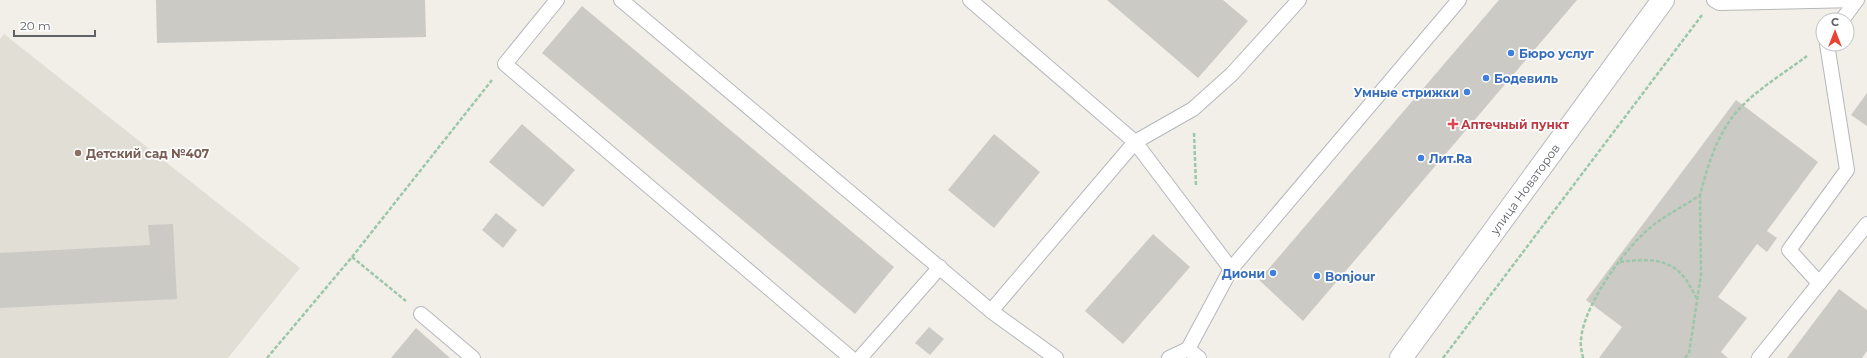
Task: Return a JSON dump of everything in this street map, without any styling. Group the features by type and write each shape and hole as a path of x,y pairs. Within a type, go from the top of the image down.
{"street":[{"name":"улица Новаторов","path":"1401,358 1663,0"}],"lane":[{"path":"557,0 505,64 851,358"},
{"path":"970,0 1135,142 1231,269"},
{"path":"991,311 1135,142 1193,109 1232,74 1298,0"},
{"path":"1169,358 1188,349 1231,269 1459,0"},
{"path":"1714,0 1718,3 1856,0"},
{"path":"1848,12 1856,0"},
{"path":"628,2 991,311 1056,358"},
{"path":"1819,283 1789,250 1847,170 1828,52"},
{"path":"1759,358 1867,224"},
{"path":"860,358 940,267"},
{"path":"421,314 473,358"},
{"path":"1188,349 1199,358"}],"path":[{"path":"1443,358 1704,13"},
{"path":"1685,358 1689,353 1701,275 1700,196 1706,171 1726,125 1743,105 1811,53"},
{"path":"267,358 352,257 505,64"},
{"path":"1193,109 1197,224"},
{"path":"1583,358 1580,340 1585,320 1602,286 1638,239 1655,224 1700,196"},
{"path":"352,257 421,314"},
{"path":"1620,262 1643,259 1666,262 1684,276 1697,300"}],"shaded area":[{"name":"Детский сад №407","path":"4,34 300,268 228,358 0,358 0,39"}],"building":[{"path":"156,0 425,0 426,37 157,43"},
{"path":"1107,0 1223,0 1248,21 1198,78"},
{"path":"1499,0 1577,0 1303,321 1259,280"},
{"path":"582,6 894,267 855,314 542,53"},
{"path":"1867,93 1867,126 1851,115"},
{"path":"1736,100 1818,162 1767,231 1777,238 1767,252 1757,244 1718,297 1747,318 1721,352 1728,358 1599,358 1622,327 1586,300"},
{"path":"522,124 575,170 543,207 489,162"},
{"path":"994,134 1040,172 994,228 948,190"},
{"path":"496,213 517,230 503,248 482,230"},
{"path":"173,224 177,299 0,308 0,253 150,245 148,225"},
{"path":"1153,234 1190,267 1123,344 1085,311"},
{"path":"1839,289 1867,310 1867,351 1862,358 1787,358"},
{"path":"929,327 944,339 930,355 915,343"},
{"path":"416,328 450,358 391,358"}],"place":[{"name":"Бюро услуг","path":"1511,53"},
{"name":"Бодевиль","path":"1486,78"},
{"name":"Умные стрижки","path":"1467,92"},
{"name":"Аптечный пункт","path":"1453,124"},
{"name":"Детский сад №407","path":"78,153"},
{"name":"Лит.Ra","path":"1421,158"},
{"name":"Диони","path":"1273,273"},
{"name":"Bonjour","path":"1317,276"}]}
